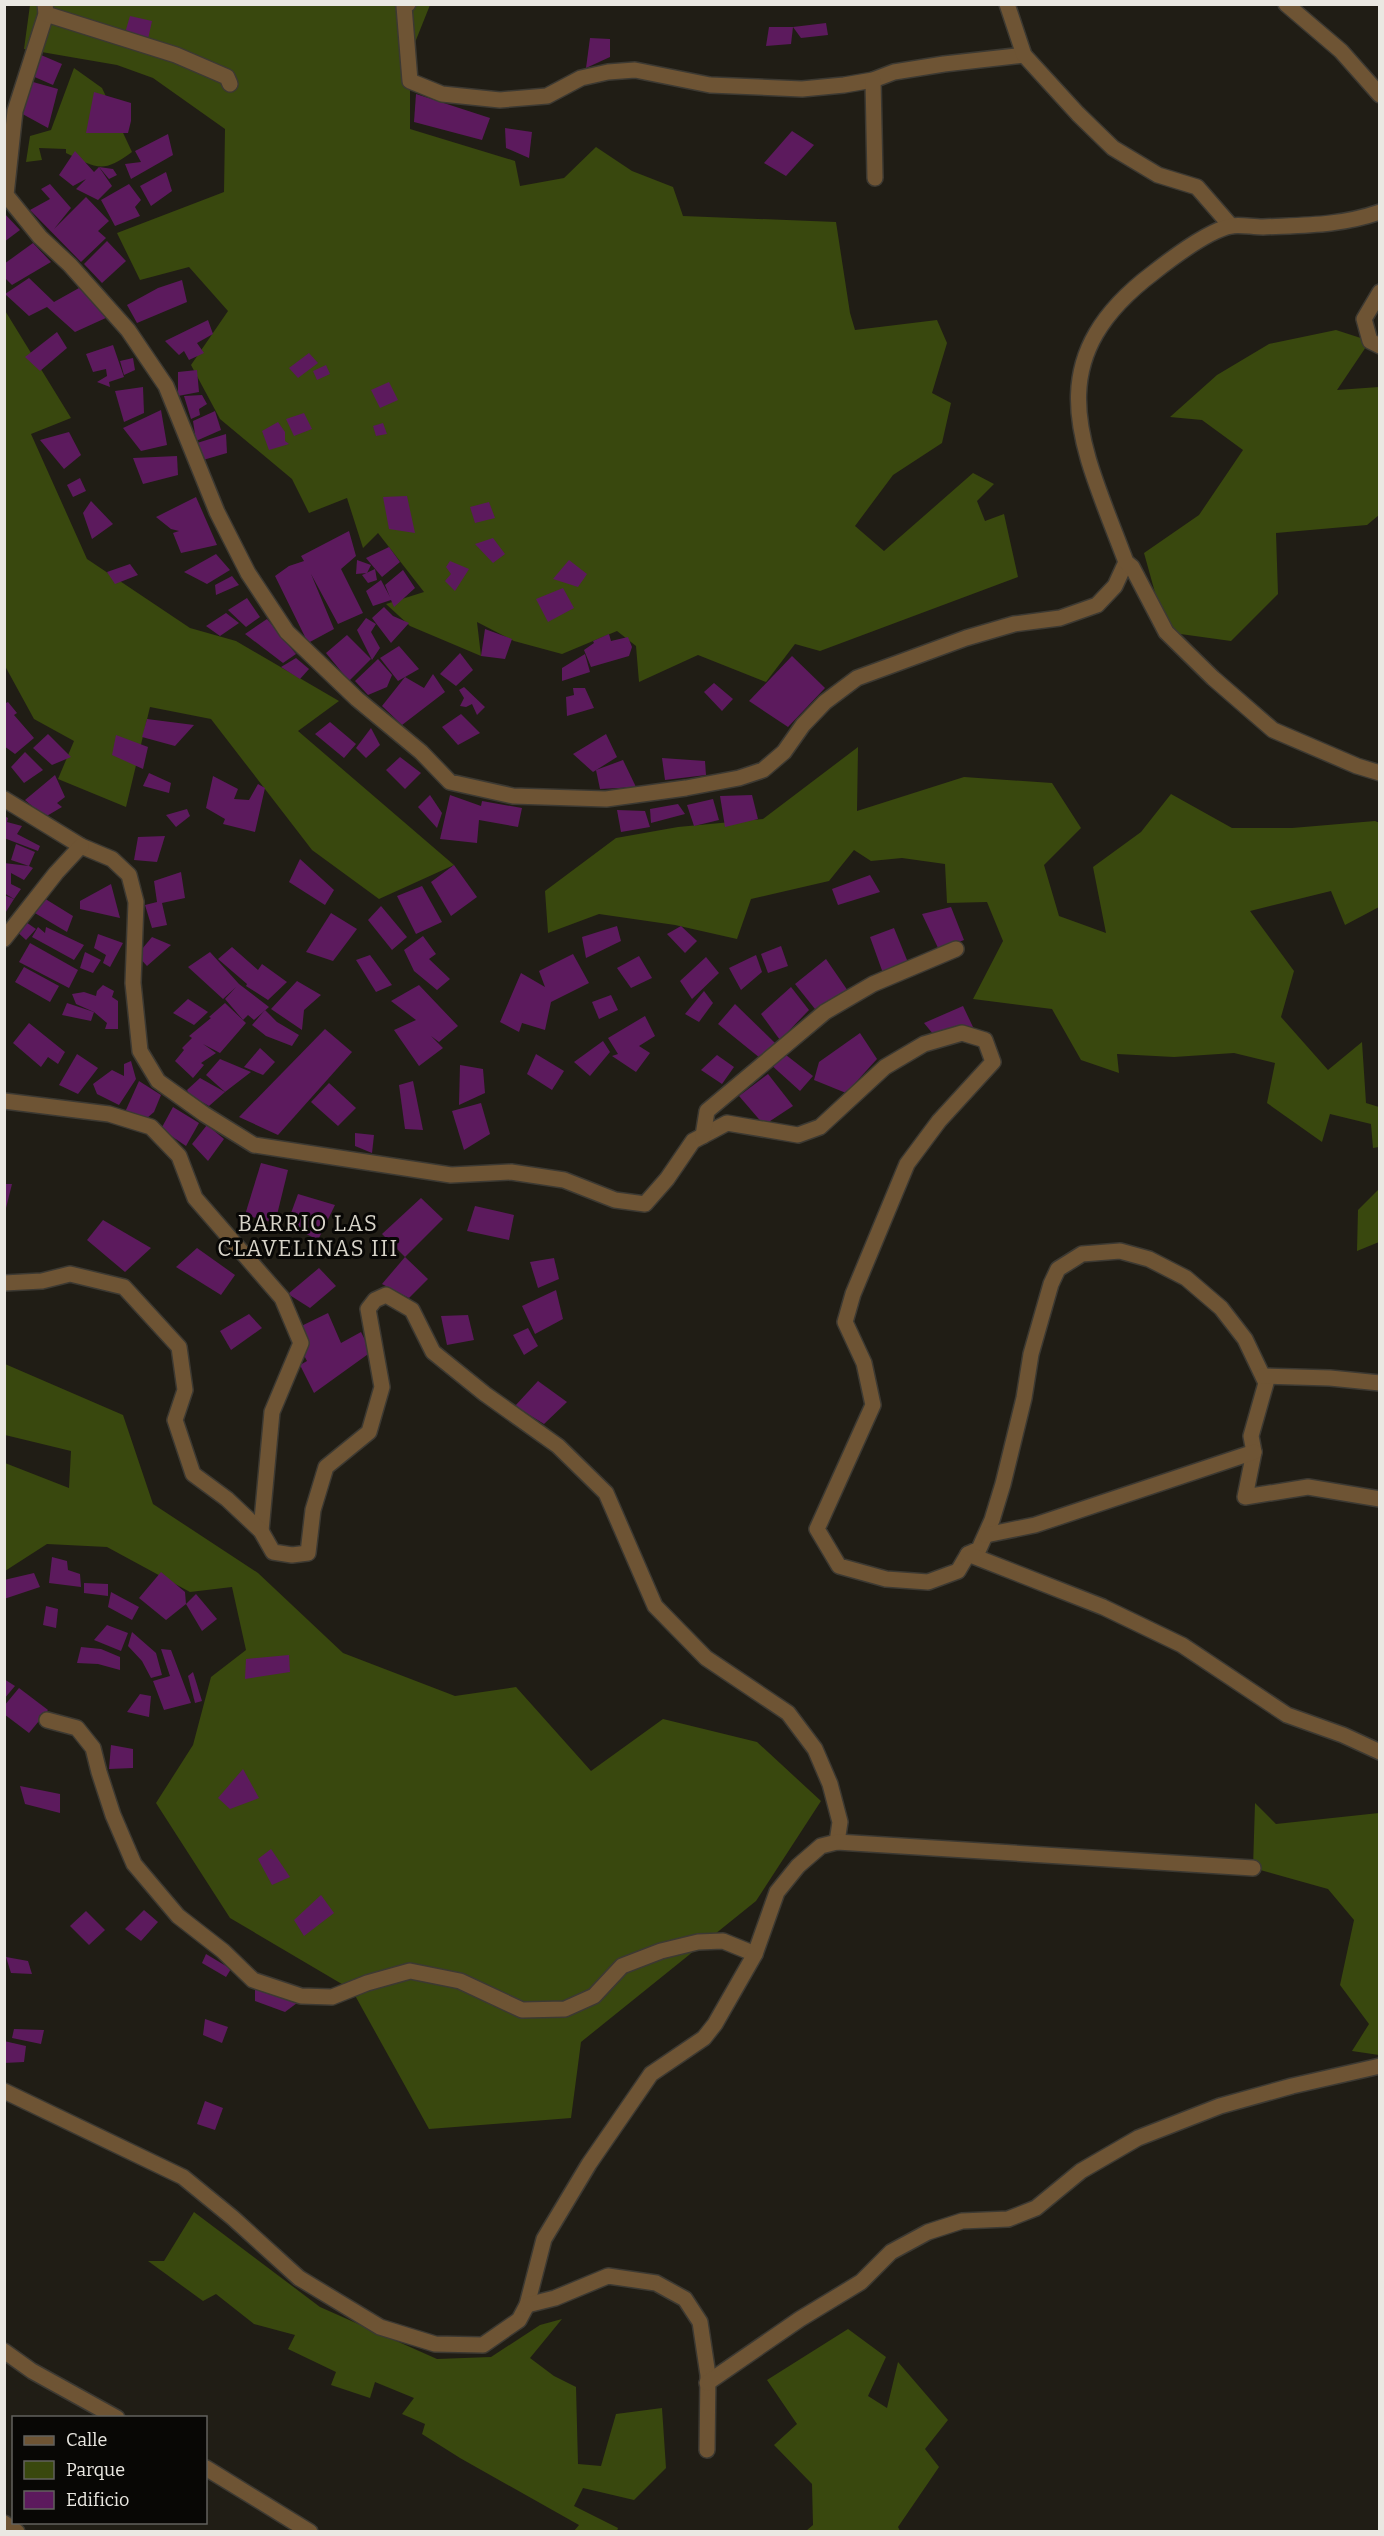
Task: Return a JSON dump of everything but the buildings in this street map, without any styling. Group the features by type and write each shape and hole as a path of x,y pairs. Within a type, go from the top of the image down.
{"street":[{"path":"408,4 404,6 410,81 442,94 500,100 547,96 581,78 635,70 721,86 802,89 873,80 894,72 1024,55"},
{"path":"1007,4 1024,55 1113,148 1158,175 1197,187 1231,226"},
{"path":"1286,4 1341,51 1380,95"},
{"path":"230,84 227,77 176,55 45,9 15,111 6,195 40,237 70,265 128,330 166,386 216,512 248,573 287,632 357,699 421,752 450,782 513,796 606,799 740,778 763,770 784,752 803,724 825,702 857,678 966,638 1014,624 1060,618 1097,605 1114,586 1126,562"},
{"path":"873,80 875,178"},
{"path":"1380,212 1333,224 1231,226 1181,252 1117,304 1096,330 1081,366 1078,400 1082,441 1126,562 1132,567 1166,632 1273,730 1357,766 1380,772"},
{"path":"1380,292 1364,319 1370,341 1380,346"},
{"path":"4,799 81,846 112,859 129,875 136,902 133,983 140,1051 158,1081 204,1114 254,1145 451,1175 511,1172 564,1180 615,1200 645,1203 667,1179 693,1141 727,1123 798,1135 820,1127 885,1066 924,1044 962,1033 985,1040 993,1062 939,1121 907,1164 853,1294 844,1322 864,1363 873,1405 817,1529 839,1566 886,1579 928,1582 958,1570 968,1554 979,1549 992,1520 1015,1440 1031,1354 1051,1284 1058,1269 1082,1254 1120,1251 1149,1259 1186,1278 1221,1308 1245,1339 1266,1383 1251,1436 1254,1452 1245,1497 1308,1487 1380,1499"},
{"path":"4,939 56,873 81,846"},
{"path":"703,1136 707,1111 825,1012 873,984 956,949"},
{"path":"4,1101 109,1114 151,1127 179,1156 195,1198 282,1298 301,1343 272,1412 261,1531"},
{"path":"4,1283 42,1281 70,1274 124,1287 179,1347 185,1390 175,1420 193,1474 227,1499 261,1531 273,1552 292,1555 308,1552 313,1510 326,1467 369,1432 382,1387 379,1358 368,1310 375,1300 386,1295 411,1310 433,1352 485,1395 558,1446 606,1493 655,1606 706,1658 788,1713 815,1749 830,1784 840,1822 837,1842"},
{"path":"1263,1376 1330,1378 1380,1383"},
{"path":"986,1535 1035,1524 1254,1452"},
{"path":"968,1554 1103,1607 1182,1645 1287,1715 1343,1735 1380,1752"},
{"path":"47,1720 77,1728 93,1748 113,1815 134,1864 178,1916 223,1951 253,1980 301,1996 332,1997 368,1983 410,1971 460,1981 522,2010 565,2009 594,1996 622,1966 662,1951 698,1942 723,1941 755,1954"},
{"path":"4,2091 183,2177 233,2218 299,2278 380,2327 435,2344 483,2345 519,2320 527,2305 544,2239 590,2164 651,2074 704,2038 715,2024 755,1954 777,1892 798,1866 821,1846 837,1842 1253,1868"},
{"path":"707,2383 800,2319 861,2282 891,2252 928,2232 962,2221 1008,2219 1036,2208 1081,2171 1138,2138 1220,2106 1292,2086 1380,2066"},
{"path":"527,2305 555,2298 608,2276 656,2283 685,2299 699,2322 707,2383 706,2450"},
{"path":"4,2351 32,2371 113,2416"},
{"path":"207,2469 310,2532"},
{"path":"4,2523 17,2532"}],"green space":[{"path":"30,5 430,5 410,55 410,129 515,161 520,186 564,178 596,147 632,171 673,187 683,216 836,222 850,313 855,330 937,320 947,343 932,393 951,403 942,443 893,475 855,526 884,551 973,473 994,484 977,501 985,521 1004,514 1018,577 820,651 795,644 766,682 698,655 639,682 636,646 617,631 562,654 514,641 477,622 481,656 410,626 386,604 424,592 378,533 363,548 347,498 309,513 292,479 220,419 191,365 228,311 189,267 140,280 117,233 224,192 225,129 153,78 117,65 24,49"},
{"path":"74,68 102,88 132,152 114,164 99,166 66,153 66,149 39,148 42,160 26,162 30,136 51,130"},
{"path":"4,309 71,418 31,434 87,559 190,628 236,641 339,701 298,731 454,865 379,899 312,850 211,719 150,707 126,807 58,779 74,741 34,719 5,666"},
{"path":"1336,330 1370,341 1337,390 1379,387 1379,515 1367,525 1276,533 1278,594 1231,641 1166,632 1144,553 1199,515 1243,450 1202,420 1170,417 1217,375 1269,344"},
{"path":"858,747 857,811 964,777 1052,783 1081,828 1044,865 1059,916 1106,933 1093,867 1141,832 1171,794 1232,828 1292,828 1375,821 1380,823 1379,907 1345,925 1331,891 1250,911 1294,971 1281,1017 1328,1070 1362,1042 1366,1103 1379,1107 1379,1147 1373,1148 1371,1124 1330,1114 1322,1142 1267,1103 1275,1063 1234,1053 1174,1057 1117,1054 1119,1073 1081,1060 1052,1009 973,999 1003,941 987,902 947,903 945,864 902,858 871,861 854,850 829,881 751,899 737,939 675,925 599,914 548,933 545,891 616,838 678,827 763,819"},
{"path":"1379,1189 1379,1242 1357,1251 1358,1210"},
{"path":"5,1364 123,1415 153,1504 258,1573 343,1653 455,1696 516,1687 591,1771 663,1719 757,1742 821,1801 756,1901 581,2042 571,2118 429,2129 352,1990 230,1918 156,1803 193,1745 211,1677 246,1650 232,1587 190,1592 107,1547 47,1544 5,1571 5,1463 69,1488 71,1451 5,1435"},
{"path":"1255,1803 1276,1824 1379,1813 1379,2055 1352,2051 1369,2024 1340,1985 1354,1920 1328,1889 1253,1868"},
{"path":"194,2212 320,2307 437,2359 491,2357 540,2325 562,2319 530,2358 554,2376 576,2387 578,2464 601,2466 616,2414 662,2408 666,2468 634,2500 583,2488 574,2506 618,2528 617,2531 574,2531 579,2525 422,2434 425,2424 402,2414 414,2398 375,2382 370,2398 331,2385 336,2372 288,2349 295,2335 254,2324 216,2294 203,2301 148,2261 164,2261"},
{"path":"848,2329 886,2357 868,2396 887,2408 898,2362 948,2420 925,2449 939,2467 898,2527 900,2531 806,2531 813,2525 812,2484 774,2445 797,2424 767,2380"}],"district":[{"name":"BARRIO LAS CLAVELINAS III","path":"308,1236"}]}
